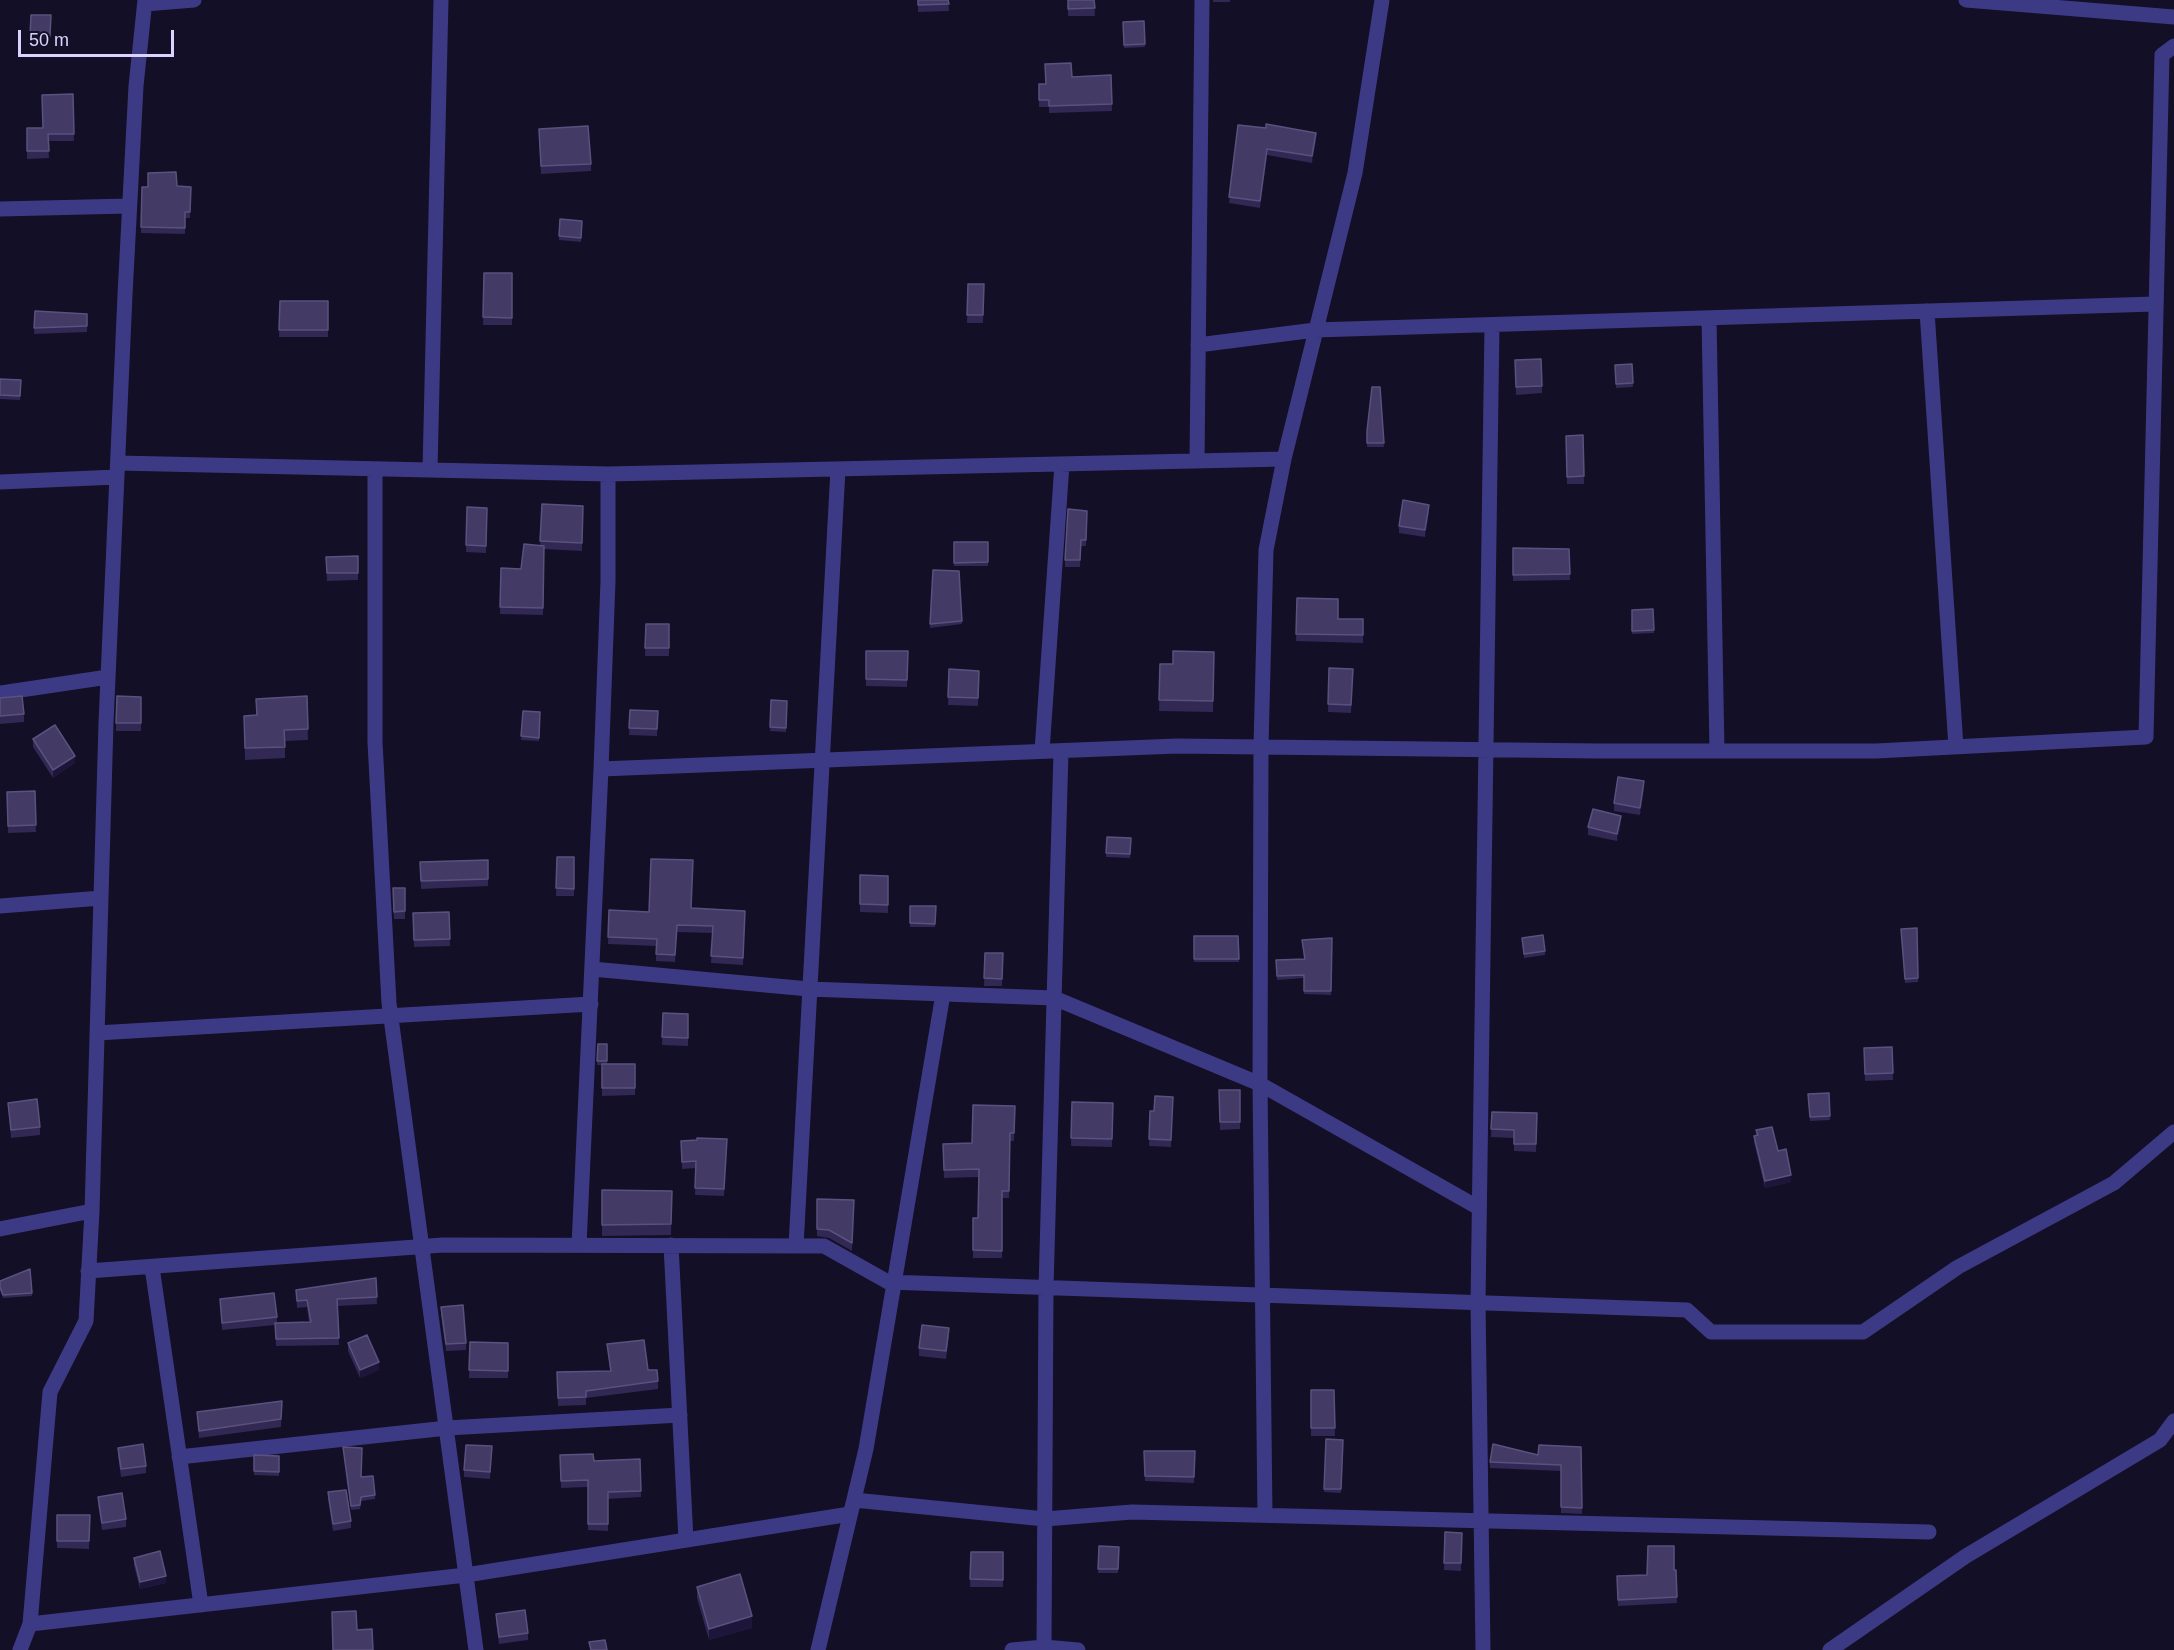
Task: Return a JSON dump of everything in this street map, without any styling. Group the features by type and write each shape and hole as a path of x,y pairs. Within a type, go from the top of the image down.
{"street":[{"path":"20,1650 30,1624 50,1392 86,1321 92,1211 108,677 136,86 145,2 194,0"},
{"path":"430,470 441,0"},
{"path":"1197,461 1202,0"},
{"path":"1265,1515 1260,1084 1261,747 1266,550 1284,459 1355,173 1382,0"},
{"path":"1966,0 2174,17"},
{"path":"601,769 1177,746 1876,751 2146,737 2162,55 2174,46"},
{"path":"0,209 129,206"},
{"path":"1198,345 1315,330 2155,304"},
{"path":"1927,311 1956,747"},
{"path":"1709,318 1718,751"},
{"path":"1483,1650 1478,1303 1492,325"},
{"path":"0,482 117,470 375,469 608,474 1284,459"},
{"path":"1042,751 1062,464"},
{"path":"375,469 375,742 391,1016 476,1650"},
{"path":"796,1246 838,469"},
{"path":"579,1245 601,769 608,581 608,474"},
{"path":"0,693 108,677"},
{"path":"1044,1648 1046,1288 1061,751"},
{"path":"0,906 101,898"},
{"path":"592,969 809,989 1054,998 1260,1084 1479,1208"},
{"path":"818,1650 866,1449 943,994"},
{"path":"97,1033 591,1004"},
{"path":"88,1271 423,1246 824,1246 888,1282 894,1283 1687,1310 1711,1332 1863,1332 1958,1267 2114,1183 2174,1132"},
{"path":"0,1229 92,1211"},
{"path":"671,1245 687,1540"},
{"path":"152,1267 201,1605"},
{"path":"179,1457 447,1428 680,1415"},
{"path":"1830,1650 1966,1556 2160,1440 2174,1421"},
{"path":"30,1624 466,1575 687,1540 852,1507 1045,1519 1132,1512 1929,1532"},
{"path":"1012,1650 1044,1648 1078,1650"}],"building":[{"path":"918,0 948,0 949,4 918,5"},
{"path":"1068,0 1094,0 1095,8 1068,9"},
{"path":"31,15 51,15 50,36 30,35"},
{"path":"1144,21 1145,44 1124,45 1123,22"},
{"path":"1071,63 1072,77 1111,75 1112,104 1049,106 1049,100 1039,100 1039,84 1046,84 1045,64"},
{"path":"73,94 74,134 48,134 49,151 27,151 27,128 43,128 42,95"},
{"path":"1266,124 1316,133 1312,156 1267,149 1260,201 1229,197 1238,125 1266,128"},
{"path":"588,126 591,164 541,166 539,129"},
{"path":"176,172 177,186 191,187 190,212 185,212 185,228 141,227 142,187 148,187 148,173"},
{"path":"560,219 582,221 581,238 559,236"},
{"path":"484,273 512,273 512,318 483,317"},
{"path":"968,284 984,284 983,315 967,315"},
{"path":"280,301 328,301 328,330 279,330"},
{"path":"35,311 87,314 87,326 34,328"},
{"path":"1541,359 1542,386 1516,387 1515,360"},
{"path":"1632,364 1633,383 1616,384 1615,365"},
{"path":"0,379 21,380 20,396 0,395"},
{"path":"1372,387 1380,387 1384,443 1367,443"},
{"path":"1583,435 1584,476 1567,477 1566,436"},
{"path":"1403,500 1429,505 1425,530 1399,526"},
{"path":"542,504 583,506 582,543 540,541"},
{"path":"467,507 487,508 486,546 466,545"},
{"path":"1068,509 1087,511 1086,540 1081,540 1080,560 1065,560"},
{"path":"954,542 988,542 988,562 954,563"},
{"path":"524,544 544,546 543,608 500,607 501,568 521,569"},
{"path":"1513,548 1569,549 1570,574 1513,575"},
{"path":"358,556 358,573 327,573 326,557"},
{"path":"933,570 959,571 962,621 930,624"},
{"path":"1297,598 1338,599 1338,619 1363,619 1363,635 1296,634"},
{"path":"1653,609 1654,630 1632,631 1632,610"},
{"path":"646,624 669,624 669,648 645,648"},
{"path":"866,651 908,651 907,680 866,679"},
{"path":"1173,651 1214,652 1213,701 1159,700 1160,664 1173,664"},
{"path":"1329,668 1353,669 1351,705 1328,704"},
{"path":"949,669 979,671 978,698 948,697"},
{"path":"22,696 24,714 0,716 0,698"},
{"path":"117,696 141,697 141,723 116,723"},
{"path":"307,696 308,729 284,730 285,747 245,748 244,716 257,715 256,699"},
{"path":"771,700 787,701 786,728 770,727"},
{"path":"630,710 658,711 657,729 629,728"},
{"path":"523,711 540,712 539,738 521,736"},
{"path":"55,725 75,756 53,770 33,739"},
{"path":"1618,777 1644,781 1640,808 1614,803"},
{"path":"35,791 36,825 8,826 7,792"},
{"path":"1593,809 1621,816 1617,834 1588,827"},
{"path":"1107,837 1131,838 1130,854 1106,853"},
{"path":"557,857 574,857 574,889 556,888"},
{"path":"651,859 693,860 691,908 745,911 743,958 711,956 713,926 677,925 675,955 656,954 657,939 608,937 609,910 649,912"},
{"path":"488,860 488,879 421,881 420,862"},
{"path":"860,875 888,876 888,905 860,904"},
{"path":"393,888 405,888 405,911 394,912"},
{"path":"910,906 936,906 935,924 910,923"},
{"path":"449,912 450,939 414,940 413,913"},
{"path":"1917,928 1918,978 1905,979 1901,929"},
{"path":"1543,935 1545,951 1524,954 1522,938"},
{"path":"1194,936 1238,936 1239,959 1194,959"},
{"path":"1332,938 1331,991 1304,991 1304,975 1277,976 1276,960 1305,959 1302,940"},
{"path":"985,953 1003,953 1002,979 984,978"},
{"path":"663,1013 688,1014 688,1038 662,1037"},
{"path":"598,1044 607,1044 607,1061 597,1061"},
{"path":"1892,1047 1893,1073 1865,1074 1864,1048"},
{"path":"602,1064 635,1064 635,1088 602,1088"},
{"path":"1219,1090 1240,1090 1240,1122 1220,1122"},
{"path":"1829,1093 1830,1116 1810,1117 1808,1094"},
{"path":"1155,1096 1173,1097 1171,1140 1149,1139 1150,1111 1154,1111"},
{"path":"37,1099 40,1127 11,1130 8,1103"},
{"path":"1072,1102 1113,1103 1112,1139 1071,1138"},
{"path":"973,1105 1015,1106 1014,1133 1010,1133 1009,1191 1002,1191 1002,1251 973,1250 973,1218 978,1218 979,1169 944,1170 943,1144 972,1143"},
{"path":"1492,1112 1537,1113 1536,1144 1514,1144 1514,1130 1491,1129"},
{"path":"1772,1127 1778,1151 1786,1149 1791,1175 1765,1181 1754,1136 1758,1135 1756,1130"},
{"path":"697,1138 727,1139 724,1189 695,1188 696,1161 682,1162 681,1141 697,1140"},
{"path":"602,1190 672,1191 671,1224 602,1225"},
{"path":"817,1199 854,1200 852,1243 829,1230 817,1229"},
{"path":"30,1269 32,1293 3,1295 0,1281"},
{"path":"376,1278 377,1297 337,1299 339,1338 276,1339 275,1323 311,1322 307,1300 297,1301 296,1290"},
{"path":"274,1293 277,1317 222,1323 220,1299"},
{"path":"463,1305 466,1343 446,1344 441,1307"},
{"path":"922,1325 949,1328 946,1351 919,1348"},
{"path":"367,1335 379,1362 360,1370 348,1343"},
{"path":"644,1340 648,1370 657,1370 658,1381 586,1391 586,1397 558,1398 557,1372 611,1371 607,1344"},
{"path":"470,1342 508,1343 508,1371 469,1370"},
{"path":"1311,1390 1334,1390 1335,1428 1311,1428"},
{"path":"282,1401 281,1419 199,1431 197,1412"},
{"path":"1326,1439 1343,1440 1341,1489 1324,1489"},
{"path":"143,1444 146,1466 121,1469 118,1448"},
{"path":"1493,1444 1538,1455 1539,1445 1581,1447 1582,1508 1561,1507 1561,1465 1490,1462"},
{"path":"466,1445 492,1446 490,1472 464,1470"},
{"path":"343,1447 362,1448 361,1477 373,1476 375,1495 361,1497 360,1505 351,1506"},
{"path":"1144,1451 1195,1451 1194,1477 1145,1476"},
{"path":"593,1454 594,1461 640,1459 641,1491 608,1492 608,1524 588,1524 588,1480 561,1481 560,1455"},
{"path":"254,1455 279,1456 279,1472 254,1471"},
{"path":"346,1490 351,1521 333,1524 328,1492"},
{"path":"122,1493 126,1519 102,1523 98,1497"},
{"path":"57,1515 90,1515 89,1541 57,1541"},
{"path":"1445,1532 1462,1533 1461,1563 1444,1563"},
{"path":"1099,1546 1119,1547 1118,1569 1098,1569"},
{"path":"1648,1546 1674,1546 1677,1597 1618,1600 1617,1576 1647,1575"},
{"path":"160,1551 166,1576 140,1582 134,1558"},
{"path":"971,1552 1003,1552 1003,1580 970,1579"},
{"path":"740,1574 752,1616 709,1629 697,1587"},
{"path":"525,1610 528,1633 499,1637 496,1614"},
{"path":"356,1611 357,1630 372,1629 373,1650 333,1650 332,1612"},
{"path":"605,1640 607,1650 591,1650 589,1642"}]}
